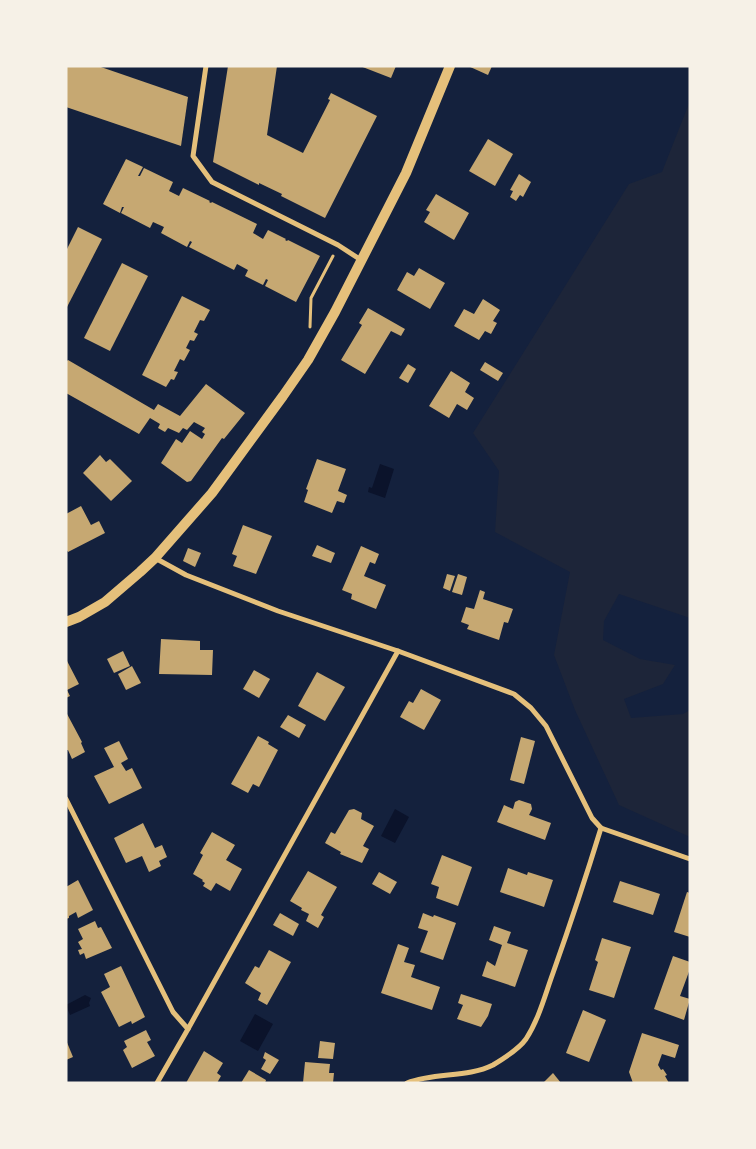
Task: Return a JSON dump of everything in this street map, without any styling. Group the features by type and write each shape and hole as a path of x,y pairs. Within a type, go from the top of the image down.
{"main road":[{"path":"66,622 105,602 154,558 212,493 278,404 308,360 362,260 406,173 450,66"}],"street":[{"path":"206,66 193,156 212,182 338,245 362,260"},
{"path":"154,558 186,575 278,611 398,651 514,694 531,708 546,726 592,818 601,828 690,859"},
{"path":"157,1083 398,651"},
{"path":"66,799 173,1012 188,1029"},
{"path":"407,1083 438,1075 468,1072 491,1065 524,1042 535,1024 601,828"}],"path":[{"path":"310,330 311,298 338,245"}],"shaded area":[{"path":"690,101 690,618 619,594 604,621 603,640 640,659 675,665 663,684 624,699 631,718 683,714 690,710 690,837 619,805 575,710 554,655 570,572 495,532 499,471 473,433 629,184 662,172"},
{"path":"380,464 394,469 385,498 368,492 369,487 372,488"},
{"path":"395,809 409,817 395,843 381,836"},
{"path":"85,995 91,998 90,1006 70,1015 66,1005"},
{"path":"255,1014 273,1024 258,1051 240,1041"}],"building":[{"path":"66,66 98,66 188,97 181,146 66,107"},
{"path":"228,66 277,66 267,135 303,153 330,100 328,99 331,93 377,116 325,218 281,196 282,194 259,183 259,185 213,162"},
{"path":"360,66 396,66 391,78"},
{"path":"468,66 492,66 488,75"},
{"path":"488,139 513,154 495,186 469,171"},
{"path":"126,159 143,167 138,176 140,176 144,168 173,182 169,191 179,196 183,188 257,224 253,233 263,239 268,230 320,256 296,302 265,286 268,280 266,279 263,285 245,276 248,270 237,264 234,270 189,247 192,242 190,241 187,247 161,233 164,227 153,222 150,228 121,213 124,207 122,207 120,213 103,204"},
{"path":"519,174 531,182 523,197 520,195 516,201 510,197 513,191 510,190"},
{"path":"436,194 469,213 454,240 424,222 430,212 426,210"},
{"path":"78,227 102,239 66,309 66,251"},
{"path":"122,263 148,276 110,351 84,338"},
{"path":"419,268 445,283 430,309 397,290 407,272 414,276"},
{"path":"182,296 210,310 204,321 200,320 194,332 198,334 194,341 190,340 186,348 190,350 184,361 180,359 174,371 178,372 174,380 171,379 166,387 142,375"},
{"path":"483,299 500,310 493,321 497,323 491,334 485,331 479,340 454,326 464,309 474,314"},
{"path":"368,308 405,329 401,336 391,331 365,374 341,360 362,325 359,323"},
{"path":"68,360 154,410 158,404 180,416 206,384 245,413 224,439 222,438 191,481 187,482 161,463 176,439 182,443 190,431 202,439 205,434 202,432 205,428 194,422 187,430 183,428 179,433 168,428 165,432 158,428 160,424 150,418 139,434 66,393 66,362"},
{"path":"485,362 503,373 498,381 480,370"},
{"path":"408,364 416,369 408,383 399,378"},
{"path":"451,371 470,383 465,392 474,398 467,410 457,404 449,418 429,406"},
{"path":"100,455 106,462 110,459 132,481 111,501 83,473"},
{"path":"317,459 346,469 338,491 347,495 344,503 337,501 332,513 304,502 308,490 306,489"},
{"path":"81,506 91,525 99,521 105,533 68,552 66,549 66,514"},
{"path":"243,525 272,536 256,574 233,566 237,556 232,554"},
{"path":"317,545 335,553 331,563 312,556"},
{"path":"361,546 379,554 375,564 370,562 364,576 386,585 376,609 351,599 352,594 342,590"},
{"path":"188,548 201,553 195,567 183,561"},
{"path":"447,574 455,576 450,591 443,588"},
{"path":"458,574 467,577 462,595 452,592"},
{"path":"480,590 485,592 483,599 513,609 508,623 504,622 499,640 467,629 469,625 461,622 466,607 474,609"},
{"path":"161,639 200,641 200,650 213,650 212,675 159,674"},
{"path":"123,651 130,666 114,673 107,659"},
{"path":"66,659 79,684 67,690 70,696 66,698"},
{"path":"132,666 141,683 126,690 118,674"},
{"path":"254,670 270,679 259,698 243,689"},
{"path":"317,672 345,687 325,721 298,706"},
{"path":"421,689 441,700 424,730 400,717 409,701 413,703"},
{"path":"66,712 82,742 85,752 72,759 68,750 66,750"},
{"path":"288,715 306,725 299,738 280,727"},
{"path":"258,736 278,750 259,787 253,784 248,793 231,784"},
{"path":"521,737 535,741 524,784 510,780"},
{"path":"119,741 128,759 121,763 126,771 132,768 142,788 109,804 94,776 114,767 104,748"},
{"path":"519,800 531,804 532,809 529,815 551,823 545,840 497,822 504,805 513,809 515,802"},
{"path":"354,809 362,813 361,819 374,826 363,846 369,849 362,863 340,854 341,852 325,843 331,832 335,834 349,810"},
{"path":"143,823 155,848 162,845 167,857 159,861 161,866 149,872 142,856 126,863 114,838"},
{"path":"212,832 235,845 226,860 242,869 230,891 216,883 211,891 203,886 205,883 203,880 193,874 203,855 200,853"},
{"path":"442,855 472,867 458,906 436,898 439,887 431,884"},
{"path":"508,868 527,875 528,872 553,880 544,907 500,892"},
{"path":"308,871 337,887 321,915 324,917 318,928 306,921 309,914 290,901"},
{"path":"379,872 397,882 390,894 372,884"},
{"path":"78,880 93,910 78,918 76,912 66,919 66,887"},
{"path":"620,881 660,894 653,915 613,902"},
{"path":"687,892 690,893 690,937 674,932"},
{"path":"280,913 299,924 293,936 273,925"},
{"path":"423,913 456,923 443,960 420,952 428,931 418,928"},
{"path":"95,921 98,928 101,927 112,948 86,959 84,953 80,955 78,950 82,949 78,942 83,939 78,929"},
{"path":"494,926 511,932 507,943 528,950 515,987 482,976 487,961 495,966 502,945 489,940"},
{"path":"602,938 631,947 614,998 589,990 598,962 595,960"},
{"path":"398,944 409,948 404,962 415,965 411,977 440,987 432,1010 381,993"},
{"path":"269,950 291,962 267,1005 258,1000 261,993 245,983 255,966 259,968"},
{"path":"673,956 690,962 690,969 680,996 690,999 684,1020 654,1009"},
{"path":"121,966 145,1017 132,1024 131,1021 119,1027 101,992 110,987 104,974"},
{"path":"461,994 492,1004 488,1016 481,1027 457,1019 463,1005 458,1003"},
{"path":"583,1010 606,1020 589,1062 566,1053"},
{"path":"146,1030 151,1040 147,1042 155,1056 132,1068 123,1050 127,1047 124,1041"},
{"path":"642,1033 679,1045 675,1058 662,1054 658,1065 667,1075 665,1076 669,1083 633,1083 629,1072"},
{"path":"66,1040 73,1057 66,1060"},
{"path":"320,1041 335,1043 333,1059 318,1058"},
{"path":"204,1051 223,1063 217,1073 221,1076 217,1083 186,1083"},
{"path":"265,1052 279,1060 270,1074 261,1069 266,1060 263,1058"},
{"path":"305,1062 330,1064 329,1073 334,1073 333,1083 303,1083"},
{"path":"249,1070 266,1080 265,1083 241,1083"},
{"path":"553,1073 561,1083 543,1083"}]}
